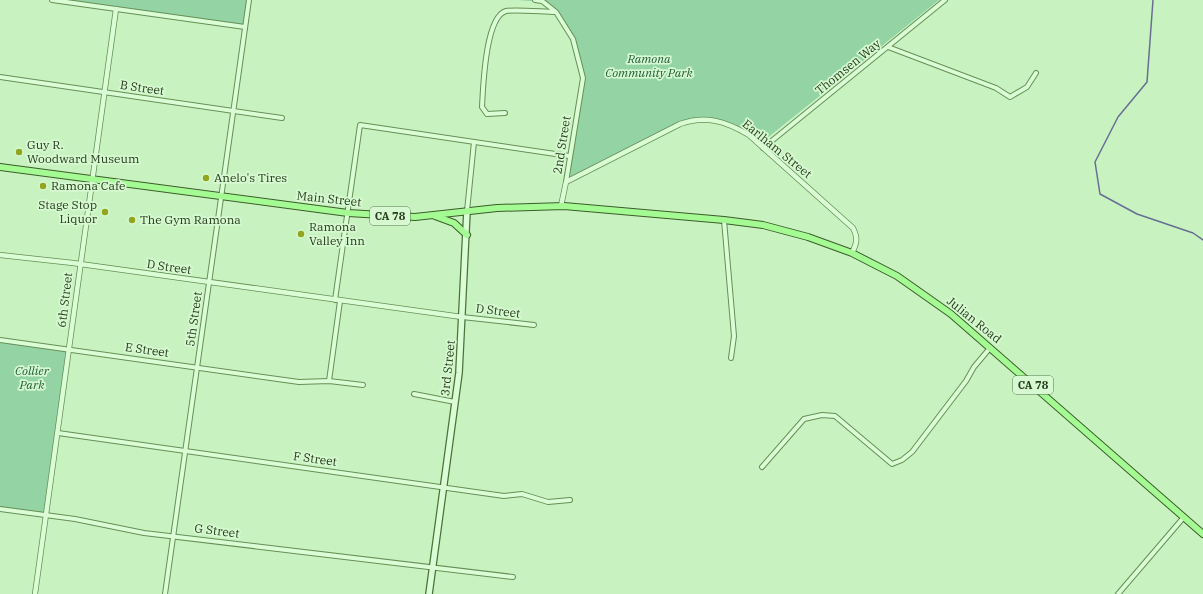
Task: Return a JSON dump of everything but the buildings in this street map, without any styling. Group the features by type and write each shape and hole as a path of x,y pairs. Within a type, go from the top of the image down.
{"main road":[{"name":"Main Street","path":"0,167 348,213 415,217 504,207 561,206 682,216"},
{"name":"3rd Street","path":"429,594 459,373 468,235 467,211"},
{"path":"433,215 454,224 468,235"},
{"name":"Julian Road","path":"682,216 764,225 808,237 852,253 907,282 951,314 1203,534"}],"street":[{"path":"52,0 245,27"},
{"name":"5th Street","path":"165,594 186,451 220,196 249,0"},
{"path":"535,0 542,1 556,12"},
{"name":"Thomsen Way","path":"763,148 945,0"},
{"name":"6th Street","path":"35,594 116,9"},
{"path":"505,113 487,114 482,108 485,61 495,22 498,16 506,11 556,12"},
{"name":"2nd Street","path":"556,12 573,39 583,78 561,206"},
{"path":"888,47 996,88 1010,97 1027,87 1036,73"},
{"name":"B Street","path":"0,77 282,118"},
{"name":"Earlham Street","path":"566,182 692,119 718,121 735,127 763,148 853,228 856,234 857,242 852,253"},
{"path":"329,381 348,213 360,125 569,156"},
{"name":"3rd Street","path":"467,211 474,142"},
{"path":"724,220 734,336 731,358"},
{"name":"D Street","path":"0,255 80,264 338,300 534,325"},
{"name":"E Street","path":"0,340 299,382 329,381 363,385"},
{"path":"762,467 804,419 822,414 835,416 892,464 902,460 912,452 966,381 974,366 990,348"},
{"path":"414,394 455,402"},
{"name":"F Street","path":"58,433 504,496 522,494 548,502 570,500"},
{"name":"G Street","path":"0,509 46,516 75,518 144,533 513,577"},
{"path":"1118,594 1184,517"}],"green space":[{"path":"52,0 248,0 245,27"},
{"name":"Ramona Community Park","path":"518,0 939,0 766,139 756,142 748,136 713,120 680,124 565,185 582,86 575,45 554,10 541,2"},
{"name":"Collier Park","path":"0,340 69,350 46,516 0,509"}],"waterway":[{"path":"1153,0 1147,82 1118,117 1095,162 1100,194 1137,214 1193,233 1203,240"}],"place":[{"name":"Guy R. Woodward Museum","path":"19,152"},
{"name":"Anelo's Tires","path":"206,178"},
{"name":"Ramona Cafe","path":"43,186"},
{"name":"Stage Stop Liquor","path":"105,212"},
{"name":"The Gym Ramona","path":"132,220"},
{"name":"Ramona Valley Inn","path":"301,234"}]}
